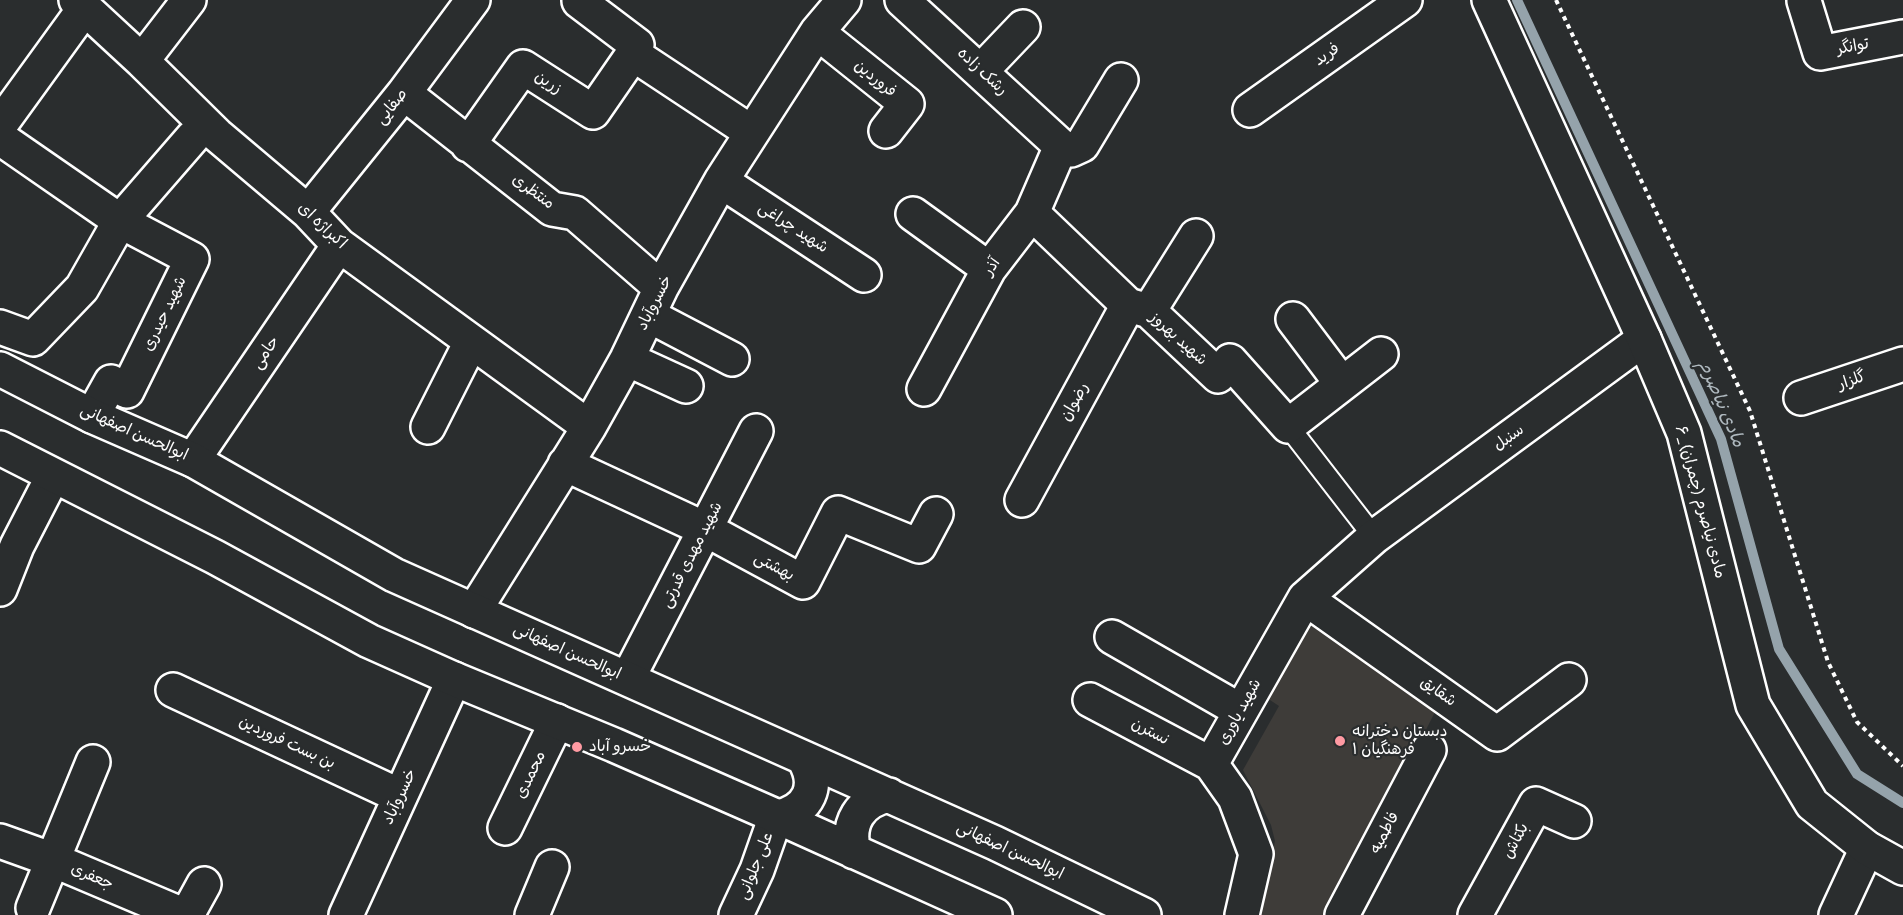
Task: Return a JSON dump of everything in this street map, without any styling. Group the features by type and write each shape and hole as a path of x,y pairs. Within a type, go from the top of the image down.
{"street":[{"path":"142,61 189,0"},
{"name":"صفایی","path":"308,212 404,93 473,0"},
{"path":"580,0 637,45 633,54 752,132"},
{"name":"خسروآباد","path":"474,610 589,427 721,181 817,32 844,0"},
{"name":"رشک زاده","path":"902,0 981,70 1061,146"},
{"name":"فرید","path":"1250,110 1405,0"},
{"name":"۶_مادی نیاصرم (چمران)","path":"1489,0 1644,339 1684,433 1753,705 1812,804 1867,848 1903,868"},
{"name":"توانگر","path":"1804,1 1820,53 1903,37"},
{"path":"0,125 80,5"},
{"name":"اکبراژه ای","path":"80,5 142,61 217,135 308,212 339,245 589,427"},
{"path":"981,70 1023,27"},
{"name":"فروردین","path":"817,32 907,104 886,131"},
{"name":"زرین","path":"468,145 523,67 593,112 633,54"},
{"path":"1061,146 1071,150 1082,145 1121,80"},
{"name":"منتظری","path":"404,93 552,210 576,213 655,302 732,359"},
{"path":"0,327 33,339 82,288 120,221 193,137"},
{"name":"شهید حیدری","path":"0,138 120,221 192,259 127,391 111,382 92,416"},
{"name":"آذر","path":"924,389 990,269 1032,213 1061,146"},
{"name":"شهید چراغی","path":"721,181 864,275"},
{"name":"شهید بهروز","path":"1032,213 1218,376 1230,361 1288,426"},
{"path":"913,214 990,269"},
{"name":"رضوان","path":"1022,500 1139,308 1196,236"},
{"name":"حامی","path":"194,460 339,245"},
{"path":"1293,319 1342,384"},
{"name":"سنبل","path":"1374,537 1644,339"},
{"path":"428,427 471,342"},
{"path":"1288,426 1381,354"},
{"path":"627,359 686,386"},
{"name":"گلزار","path":"1801,398 1903,364"},
{"name":"ابوالحسن اصفهانی","path":"0,369 92,416 194,460 394,575 995,843 1144,915"},
{"name":"شهید مهدی قدرتی","path":"628,678 756,431"},
{"path":"0,448 215,557 369,641 777,816 995,915"},
{"name":"بهشتی","path":"566,464 705,529 803,582 838,513 919,546 936,514"},
{"path":"0,589 17,546 12,534 53,476"},
{"name":"شهید یاوری","path":"1242,915 1256,854 1235,798 1211,764 1305,598 1374,537"},
{"name":"شقایق","path":"1305,598 1497,734 1569,680"},
{"path":"1112,637 1241,711"},
{"name":"خسروآباد","path":"346,915 454,679"},
{"name":"بن بست فروردین","path":"173,690 400,796"},
{"name":"نسترن","path":"1090,699 1211,764"},
{"name":"محمدی","path":"505,828 557,721"},
{"name":"فاطمیه","path":"1342,915 1429,750"},
{"path":"777,816 796,811 809,796 812,776 804,759"},
{"path":"33,908 93,762"},
{"path":"854,852 851,830 860,810 878,797 889,795"},
{"name":"بکتاش","path":"1475,915 1536,804 1574,821"},
{"name":"علی جلوانی","path":"736,915 757,870 777,816"},
{"name":"جعفری","path":"0,841 53,860 185,915"},
{"path":"1836,915 1867,848"},
{"path":"532,915 552,867"},
{"path":"185,915 204,884"}],"lane":[{"name":"شهید بهروز","path":"1288,426 1374,537"}],"path":[{"path":"1556,0 1750,411 1828,662 1857,722 1903,766"}],"shaded area":[{"name":"دبستان دخترانه فرهنگیان ۱","path":"1314,623 1435,712 1332,915 1260,915 1275,841 1271,825 1243,770 1279,706 1267,698 1304,630"}],"waterway":[{"name":"مادی نیاصرم","path":"1517,0 1721,439 1779,649 1857,774 1903,803"}],"place":[{"name":"دبستان دخترانه فرهنگیان ۱","path":"1340,741"},
{"name":"خسرو آباد","path":"577,747"}]}
